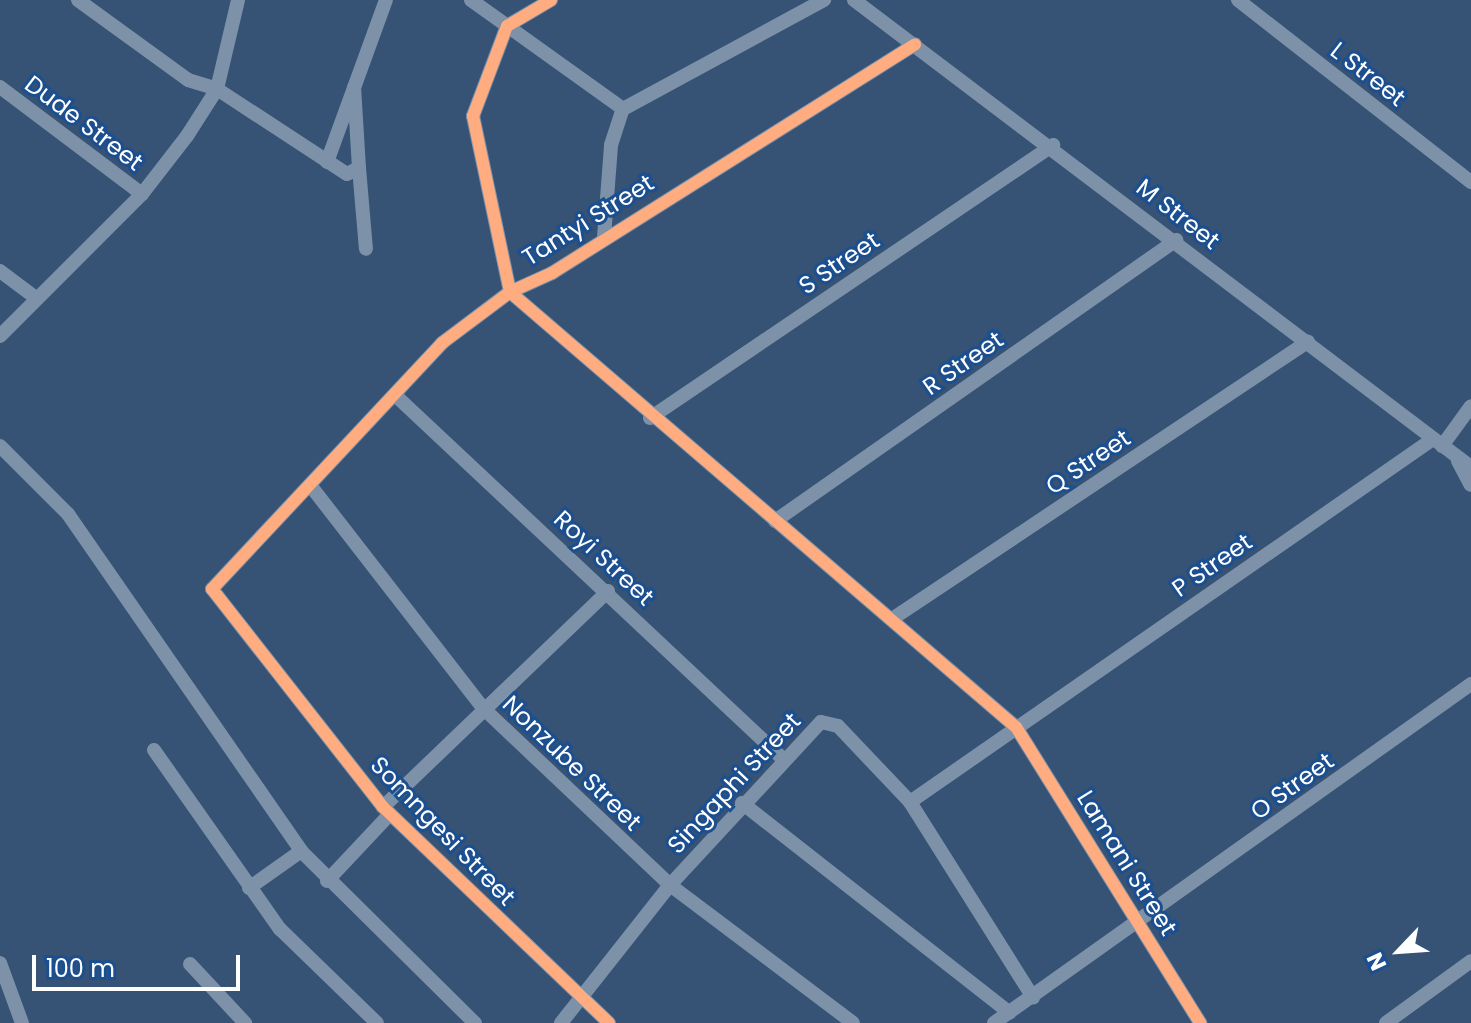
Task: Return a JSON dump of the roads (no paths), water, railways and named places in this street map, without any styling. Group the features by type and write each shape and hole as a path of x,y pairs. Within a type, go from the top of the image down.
{"street":[{"path":"78,0 188,80 217,89 347,174 359,168"},
{"path":"0,336 142,194 217,89 238,0"},
{"path":"327,162 386,0"},
{"path":"471,0 623,109"},
{"path":"510,292 473,116 507,26 551,0"},
{"path":"604,237 611,145 623,109 824,0"},
{"name":"M Street","path":"854,0 1053,145 1471,467"},
{"name":"L Street","path":"1238,0 1471,182"},
{"name":"Tantyi Street","path":"218,578 310,485 442,343 510,292 915,44"},
{"name":"Dude Street","path":"0,87 142,194"},
{"path":"354,87 366,249"},
{"name":"S Street","path":"650,418 1053,145"},
{"name":"R Street","path":"775,521 1176,240"},
{"path":"0,271 36,298"},
{"name":"Lamani Street","path":"510,292 650,418 892,619 1016,727 1200,1023"},
{"name":"Q Street","path":"892,619 1308,342"},
{"name":"Royi Street","path":"395,395 608,591 781,757"},
{"name":"P Street","path":"910,802 1016,727 1438,443 1465,419 1471,406"},
{"path":"0,446 68,514 301,851 327,881 475,1023"},
{"path":"1455,457 1471,485"},
{"name":"Nonzube Street","path":"310,485 483,708 670,885 853,1023"},
{"name":"Somngesi Street","path":"218,578 215,597 386,810 580,1001 609,1023"},
{"path":"327,881 386,810 483,708 608,591"},
{"name":"O Street","path":"1139,924 1471,684"},
{"name":"Singaphi Street","path":"561,1023 670,885 781,757 816,724 828,722 910,802 1033,997"},
{"path":"154,750 249,888 300,952 377,1023"},
{"path":"742,803 1010,1013"},
{"path":"249,888 301,851"},
{"path":"994,1023 1139,924"},
{"path":"1386,1023 1471,961"},
{"path":"0,963 22,1023"},
{"path":"190,964 245,1023"}]}
